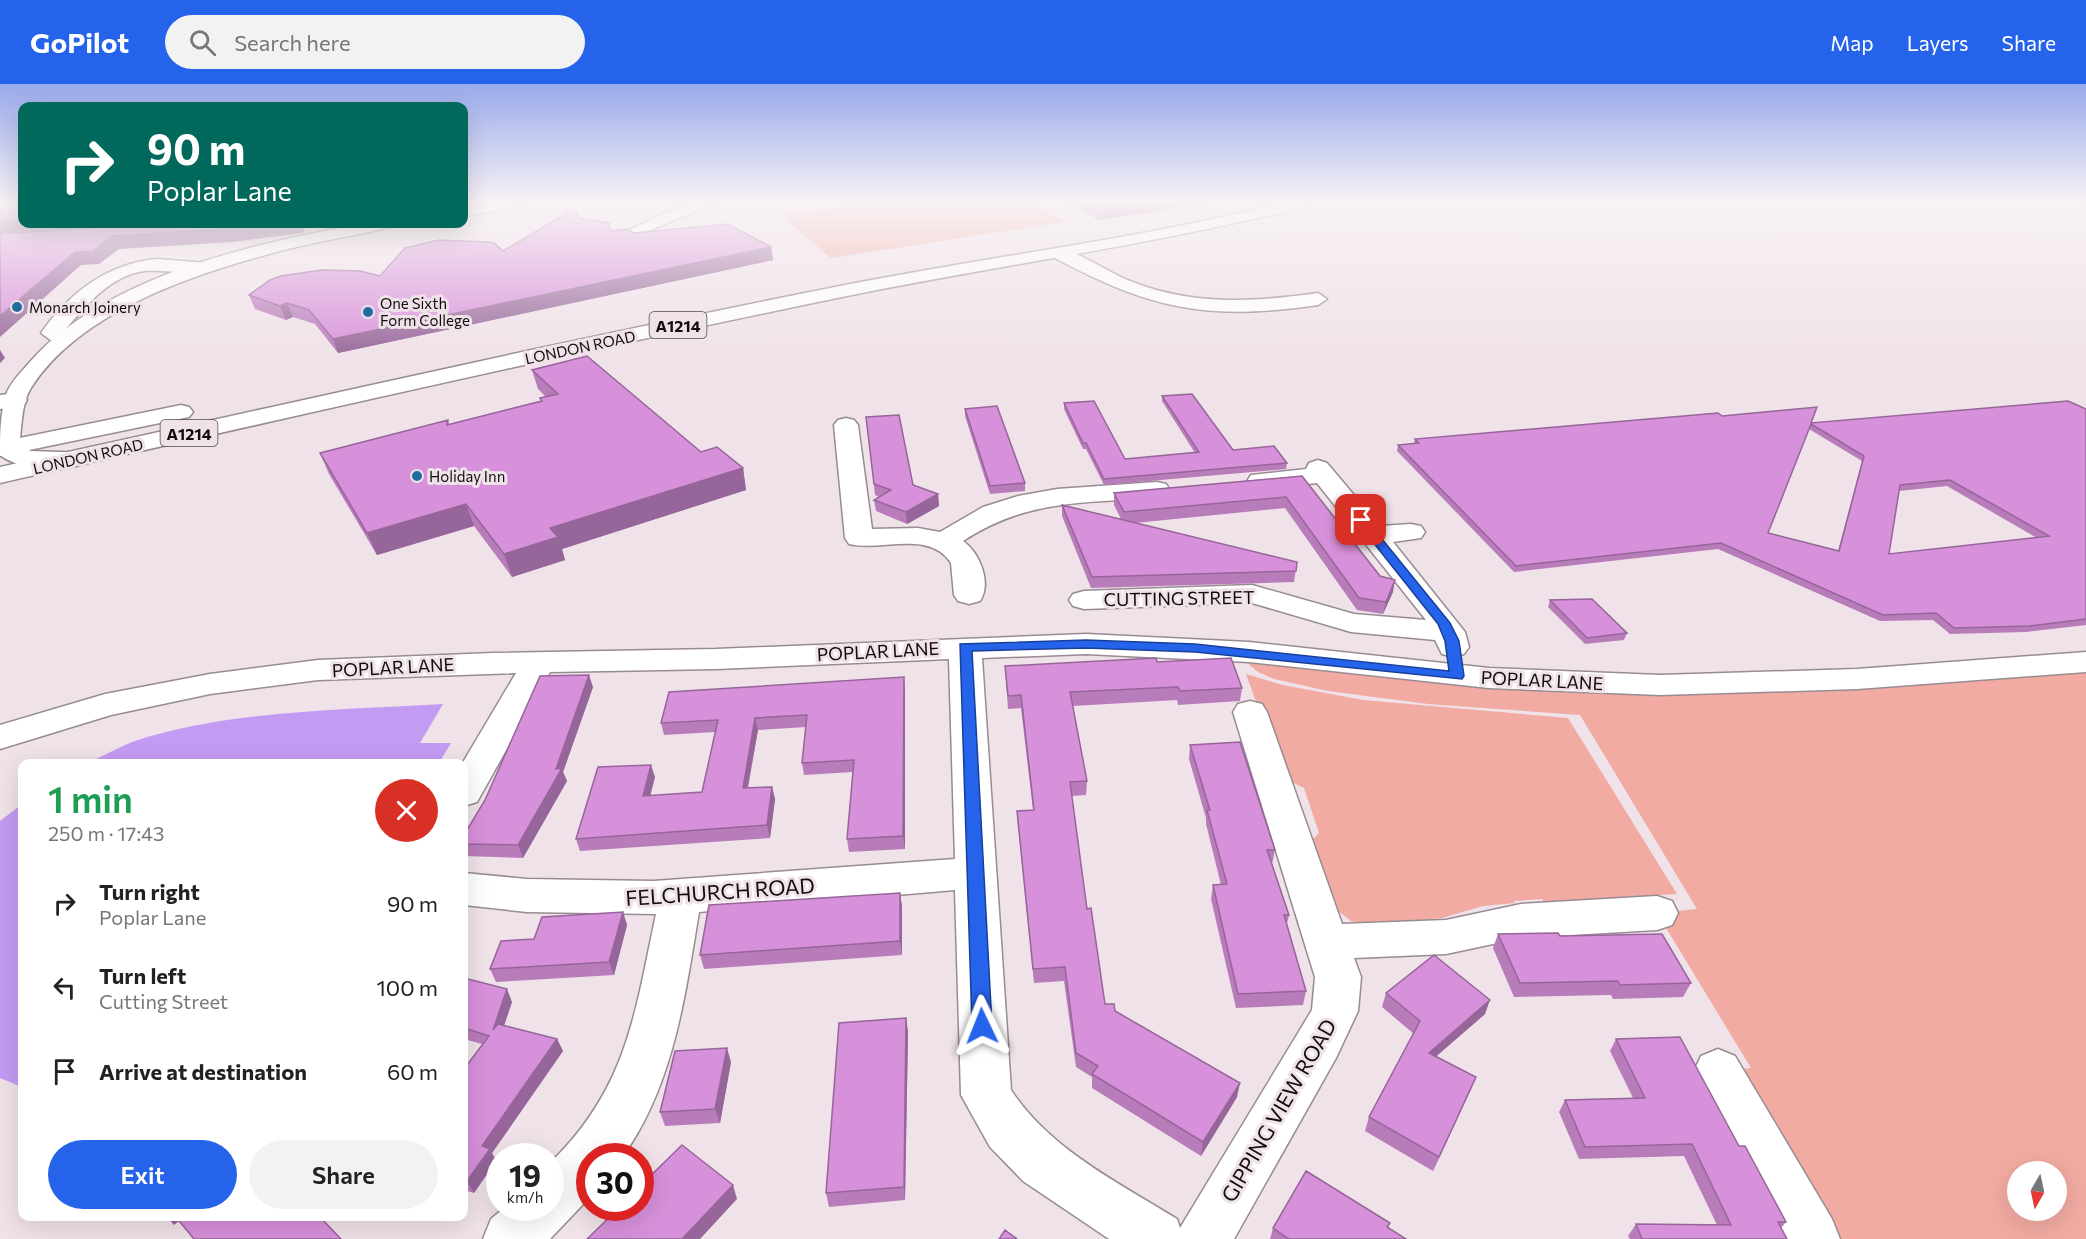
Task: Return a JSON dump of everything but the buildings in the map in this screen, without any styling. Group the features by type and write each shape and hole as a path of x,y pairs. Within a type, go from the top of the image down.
{"street":[{"path":"80,458 24,458 2,450 8,401 35,366 63,340 115,307 208,268 246,257"},
{"name":"LONDON ROAD","path":"308,386 873,267 942,257"},
{"path":"826,277 970,257"},
{"name":"LONDON ROAD","path":"0,475 654,330 1025,257"},
{"path":"1075,257 1131,288 1156,298 1188,304 1240,309 1318,299"},
{"path":"1099,257 1161,293 1188,304"},
{"path":"63,340 51,333 107,278 123,272 167,264 208,268"},
{"name":"LONDON ROAD","path":"2,450 203,407"},
{"path":"846,425 859,538 917,537 943,542 960,553 966,563 969,595"},
{"path":"1230,483 1321,471 1449,632 1457,676"},
{"path":"943,542 986,516 1010,506 1040,500 1183,487"},
{"path":"1373,535 1411,531"},
{"name":"CUTTING STREET","path":"1084,600 1239,593 1286,602 1351,623 1449,632"},
{"name":"POPLAR LANE","path":"0,737 105,705 210,684 318,670 539,662 716,659 965,647 1086,644 1195,648 1457,676 1587,684 1725,685 1857,679 2086,662"},
{"path":"965,647 986,1095 1008,1130 1042,1163 1157,1239"},
{"path":"468,786 539,662"},
{"name":"GIPPING VIEW ROAD","path":"1203,1239 1320,1043 1335,1011 1338,977 1250,712"},
{"name":"FELCHURCH ROAD","path":"468,889 552,898 681,896 976,873"},
{"path":"603,1143 620,1120 645,1068 681,896"},
{"path":"1327,942 1446,937 1521,921 1657,913"},
{"path":"1718,1071 1812,1239"},
{"path":"564,1186 576,1174"},
{"path":"511,1239 530,1221"}],"shaded area":[{"path":"1233,651 1564,682 2086,662 2086,1239 1812,1239 1718,1071 1751,1068 1657,913 1697,909 1580,715 1428,704 1328,691 1274,679 1258,672"},
{"path":"1246,674 1283,685 1363,700 1568,718 1677,894 1544,902 1542,899 1514,901 1515,903 1483,906 1442,918 1369,925 1351,921 1332,906 1307,845 1319,833 1304,788 1283,778"},
{"path":"443,704 420,743 451,743 441,759 96,759 132,742 168,731 246,717"},
{"path":"18,807 18,1085 0,1078 0,821"}],"place":[{"name":"Monarch Joinery","path":"17,307"},
{"name":"One Sixth Form College","path":"368,312"},
{"name":"Holiday Inn","path":"417,476"}],"route":[{"path":"982,1026 965,647 1086,644 1195,648 1457,676 1452,641 1444,623 1361,520"}]}
